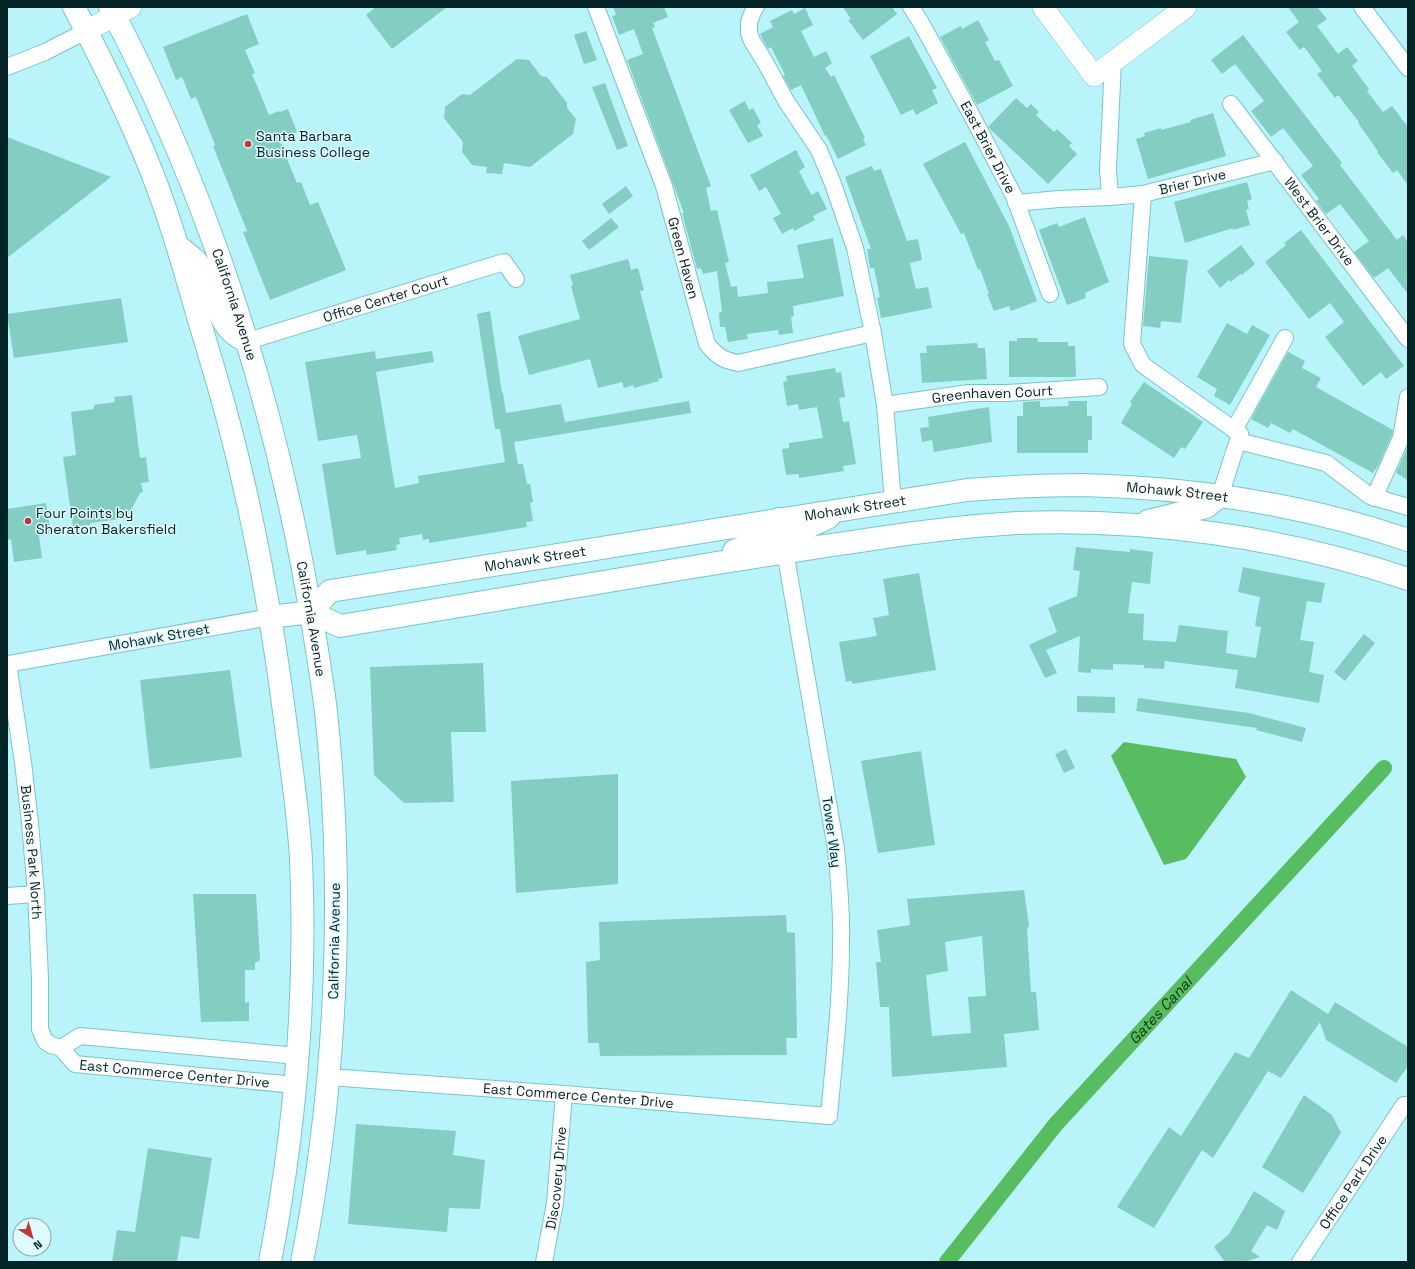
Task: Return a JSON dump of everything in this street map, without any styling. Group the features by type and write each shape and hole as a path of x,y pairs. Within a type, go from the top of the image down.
{"main road":[{"path":"74,7 116,90 145,156 177,244 228,420 253,529 279,673 298,813 301,858 303,942 298,1056 285,1176 270,1262"},
{"name":"California Avenue","path":"118,10 191,182 211,233 248,340 266,403 291,507 311,612 325,710 335,850 335,947 332,1040 329,1077 310,1225 302,1262"},
{"path":"177,244 203,270 226,326 240,338 248,340"},
{"name":"Mohawk Street","path":"270,617 311,612 330,591 968,490 1025,486 1082,485 1138,488 1220,496 1334,518 1408,540"},
{"path":"1132,525 1206,507 1220,496"},
{"path":"785,551 792,538 802,531 842,510"},
{"path":"698,566 766,537 773,532 779,519"},
{"path":"311,612 340,626 785,551 960,527 1018,523 1132,525 1210,533 1272,543 1327,555 1408,579"}],"street":[{"name":"Green Haven","path":"596,7 664,186 707,344 715,355 726,361 738,363 873,333"},
{"path":"756,7 749,22 749,33 752,41 786,101 819,150 833,184 855,248 873,333 885,405 893,502"},
{"name":"East Brier Drive","path":"911,7 972,116 1014,196 1050,294"},
{"path":"1043,7 1094,76 1186,7"},
{"path":"1362,7 1408,68"},
{"path":"7,66 45,52 86,31 118,10"},
{"path":"1110,197 1108,170 1113,61"},
{"name":"West Brier Drive","path":"1231,104 1408,339"},
{"name":"Brier Drive","path":"1016,203 1143,194 1275,161"},
{"path":"1143,194 1132,344 1142,365 1236,435 1326,463 1374,498 1408,507"},
{"name":"Office Center Court","path":"248,340 504,262 516,279"},
{"path":"1220,496 1236,435 1284,338"},
{"name":"Greenhaven Court","path":"885,405 969,393 1008,393 1099,388"},
{"path":"1374,498 1401,438 1408,397"},
{"name":"Tower Way","path":"785,551 836,849 840,891 841,944 839,993 829,1116"},
{"name":"Mohawk Street","path":"8,664 270,617"},
{"name":"Business Park North","path":"8,664 23,762 30,823 36,894 40,978 40,1029 45,1041"},
{"path":"7,896 36,894"},
{"name":"East Commerce Center Drive","path":"61,1048 80,1036 298,1056"},
{"name":"East Commerce Center Drive","path":"45,1041 51,1045 61,1048 75,1064 295,1085"},
{"name":"East Commerce Center Drive","path":"329,1077 564,1094 829,1116"},
{"name":"Discovery Drive","path":"544,1262 555,1203 564,1094"},
{"name":"Office Park Drive","path":"1300,1262 1404,1105 1408,1105"}],"shaded area":[{"path":"1124,742 1236,759 1246,777 1186,859 1164,865 1111,756"}],"building":[{"path":"376,7 447,7 392,49 366,15"},
{"path":"613,7 664,7 668,17 653,23 655,27 652,28 711,186 706,188 711,211 717,210 729,262 725,263 731,287 737,286 738,297 768,293 767,282 804,278 797,245 833,238 844,296 793,306 794,316 791,317 793,333 779,335 778,330 747,334 748,339 728,342 725,327 720,327 719,313 722,312 717,271 703,274 701,268 697,269 682,213 684,213 627,60 643,54 634,29 619,35 612,16 616,15"},
{"path":"843,7 892,7 897,14 863,40 848,20 851,19"},
{"path":"1288,7 1317,7 1327,19 1317,26 1338,54 1347,47 1358,61 1352,66 1369,89 1367,91 1383,112 1392,106 1408,127 1408,185 1397,170 1393,173 1377,152 1378,151 1358,123 1359,122 1338,95 1335,98 1317,74 1322,71 1304,47 1300,50 1286,32 1299,22"},
{"path":"805,8 813,25 801,31 814,57 826,51 832,63 825,68 831,77 834,75 865,138 863,139 866,145 838,159 826,135 825,136 801,85 791,90 783,76 785,75 771,47 768,49 760,34 773,27 770,21 792,10 794,14"},
{"path":"247,14 259,44 245,50 255,73 252,74 269,115 288,109 297,132 289,135 290,138 280,142 297,183 301,182 310,205 318,202 346,270 270,300 243,232 247,231 213,146 215,145 196,97 191,99 182,77 176,80 163,47"},
{"path":"978,20 989,40 985,42 995,61 999,60 1013,86 977,105 940,37 961,26 962,29"},
{"path":"586,31 597,60 584,64 574,35"},
{"path":"1243,35 1342,163 1340,165 1397,240 1403,235 1408,242 1408,294 1388,268 1374,278 1354,252 1369,241 1340,204 1326,214 1316,201 1319,199 1301,175 1313,166 1283,128 1271,137 1251,111 1264,101 1235,64 1222,74 1211,60"},
{"path":"909,36 937,88 932,90 938,103 916,115 913,109 901,115 870,56"},
{"path":"517,59 529,60 541,76 547,77 567,103 567,108 576,119 573,134 530,167 504,163 502,174 486,173 487,167 472,165 462,152 463,142 444,118 445,107 462,94 470,95"},
{"path":"605,83 628,146 617,150 592,87"},
{"path":"1016,98 1027,108 1031,104 1039,112 1036,115 1054,132 1057,129 1072,143 1069,146 1077,154 1048,184 988,127"},
{"path":"745,101 749,110 753,108 761,123 757,125 763,136 748,143 729,110"},
{"path":"1213,113 1226,156 1148,179 1136,139 1145,136 1144,133 1191,122 1190,120"},
{"path":"7,137 111,177 7,258"},
{"path":"965,142 1009,226 1037,301 1011,311 1009,306 994,311 987,294 989,294 980,269 978,270 964,233 961,234 923,164"},
{"path":"796,150 805,167 799,171 808,189 812,195 818,191 827,209 813,216 815,220 794,231 793,228 782,234 773,218 781,214 766,187 759,191 750,175"},
{"path":"872,166 874,171 881,169 907,241 918,239 922,260 910,263 912,274 916,289 928,287 932,308 881,318 877,298 880,297 874,268 870,268 867,249 871,249 845,177"},
{"path":"1247,182 1252,199 1247,201 1249,209 1246,210 1250,225 1233,230 1233,228 1185,243 1174,202"},
{"path":"626,186 633,196 609,214 602,204"},
{"path":"1085,217 1109,282 1085,293 1086,298 1067,305 1039,230 1057,223 1059,227"},
{"path":"611,218 619,227 589,250 582,241"},
{"path":"1301,230 1404,366 1386,379 1381,372 1363,386 1325,337 1344,322 1330,303 1309,319 1265,262 1286,245 1284,243"},
{"path":"1241,245 1255,264 1242,275 1241,274 1230,282 1229,280 1220,288 1207,271"},
{"path":"1149,256 1188,260 1181,323 1161,321 1160,328 1143,326"},
{"path":"628,259 631,270 638,268 644,290 640,291 663,378 658,379 659,381 634,388 633,385 624,388 622,382 598,388 590,359 529,375 518,336 580,319 571,286 573,285 570,275"},
{"path":"121,298 128,342 14,358 7,314"},
{"path":"490,311 506,413 561,404 565,422 689,401 691,413 514,442 518,464 523,464 527,484 530,484 533,502 530,503 533,521 526,522 527,527 429,543 429,539 423,540 422,534 399,538 400,544 396,545 397,550 367,555 366,550 336,555 322,464 361,458 357,435 318,441 305,362 375,351 376,359 432,351 434,362 376,372 395,488 419,483 418,476 505,462 500,429 495,429 477,314"},
{"path":"1227,323 1247,334 1252,325 1270,335 1230,405 1214,396 1217,389 1197,377"},
{"path":"1017,338 1037,338 1038,342 1068,342 1068,346 1075,346 1076,377 1009,377 1009,341 1017,341"},
{"path":"977,343 978,348 985,348 987,379 922,383 920,353 927,353 926,346"},
{"path":"1288,352 1305,361 1302,368 1321,378 1316,387 1393,430 1379,464 1373,473 1293,429 1290,433 1271,423 1268,428 1251,419"},
{"path":"835,368 836,373 841,372 845,397 839,398 843,422 849,421 856,464 843,466 844,471 799,478 799,474 786,475 782,449 789,448 789,443 823,438 817,407 799,410 798,404 787,406 783,382 787,381 786,376"},
{"path":"1144,382 1203,422 1185,449 1181,447 1174,458 1121,423 1132,404 1130,402"},
{"path":"132,395 140,458 146,457 149,482 141,483 143,492 140,493 127,518 73,527 63,457 76,455 71,412 94,409 94,405 115,402 114,397"},
{"path":"1040,401 1040,407 1069,406 1068,401 1087,401 1087,416 1092,416 1092,440 1088,440 1088,453 1017,453 1017,416 1023,416 1023,402"},
{"path":"989,407 992,442 934,452 932,440 922,442 920,428 929,427 928,417"},
{"path":"1408,446 1408,480 1396,473"},
{"name":"Four Points by Sheraton Bakersfield","path":"46,503 51,534 39,536 42,558 14,562 11,539 7,540 7,509"},
{"path":"1076,547 1130,552 1130,549 1153,552 1150,584 1132,582 1128,613 1144,614 1143,640 1176,642 1179,625 1228,631 1226,653 1256,658 1261,627 1255,626 1260,597 1238,592 1243,567 1325,583 1321,603 1307,601 1300,640 1314,642 1309,672 1324,675 1319,703 1235,688 1238,670 1165,661 1164,669 1144,668 1144,665 1113,664 1113,670 1091,669 1091,673 1078,672 1080,636 1046,650 1057,673 1045,678 1029,645 1057,632 1048,608 1077,596 1080,571 1073,570"},
{"path":"919,573 936,670 852,684 852,681 846,682 839,642 877,636 873,618 889,615 883,579"},
{"path":"1364,634 1375,643 1345,681 1334,672"},
{"path":"483,663 486,732 451,732 454,802 404,803 374,775 370,667"},
{"path":"230,670 242,757 150,769 140,680"},
{"path":"1077,696 1115,697 1115,713 1077,712"},
{"path":"1138,698 1249,713 1306,728 1302,742 1256,730 1257,728 1136,711"},
{"path":"1066,749 1075,768 1064,773 1055,754"},
{"path":"921,751 935,845 878,853 861,761"},
{"path":"618,774 618,884 516,893 511,781"},
{"path":"1024,890 1029,926 1027,929 1031,992 1036,992 1039,1030 1004,1034 1007,1067 892,1077 889,1007 880,1007 876,962 881,962 877,930 910,925 907,899","holes":["982,936 986,996 968,997 971,1033 932,1036 926,975 948,971 945,942"]},
{"path":"193,894 256,894 260,960 255,963 255,970 245,970 245,1003 249,1002 249,1021 201,1022"},
{"path":"786,915 787,932 795,933 797,1038 786,1038 787,1055 600,1056 599,1043 588,1043 586,962 600,960 599,922"},
{"path":"1291,990 1328,1014 1335,1002 1408,1047 1408,1066 1396,1083 1326,1040 1320,1022 1281,1078 1268,1071 1213,1158 1202,1150 1154,1228 1117,1207 1169,1127 1181,1136 1235,1052 1249,1058"},
{"path":"1304,1095 1332,1115 1341,1133 1303,1193 1262,1167"},
{"path":"356,1124 456,1131 453,1155 485,1160 480,1209 449,1208 447,1232 348,1224"},
{"path":"148,1148 212,1158 199,1239 181,1236 177,1262 112,1262 117,1230 135,1232"},
{"path":"1254,1191 1285,1211 1277,1230 1267,1225 1251,1251 1260,1257 1243,1262 1225,1262 1214,1247 1229,1234"}],"waterway":[{"name":"Gates Canal","path":"947,1262 1056,1124 1384,768"}],"place":[{"name":"Santa Barbara Business College","path":"248,144"},
{"name":"Four Points by Sheraton Bakersfield","path":"28,521"}]}
